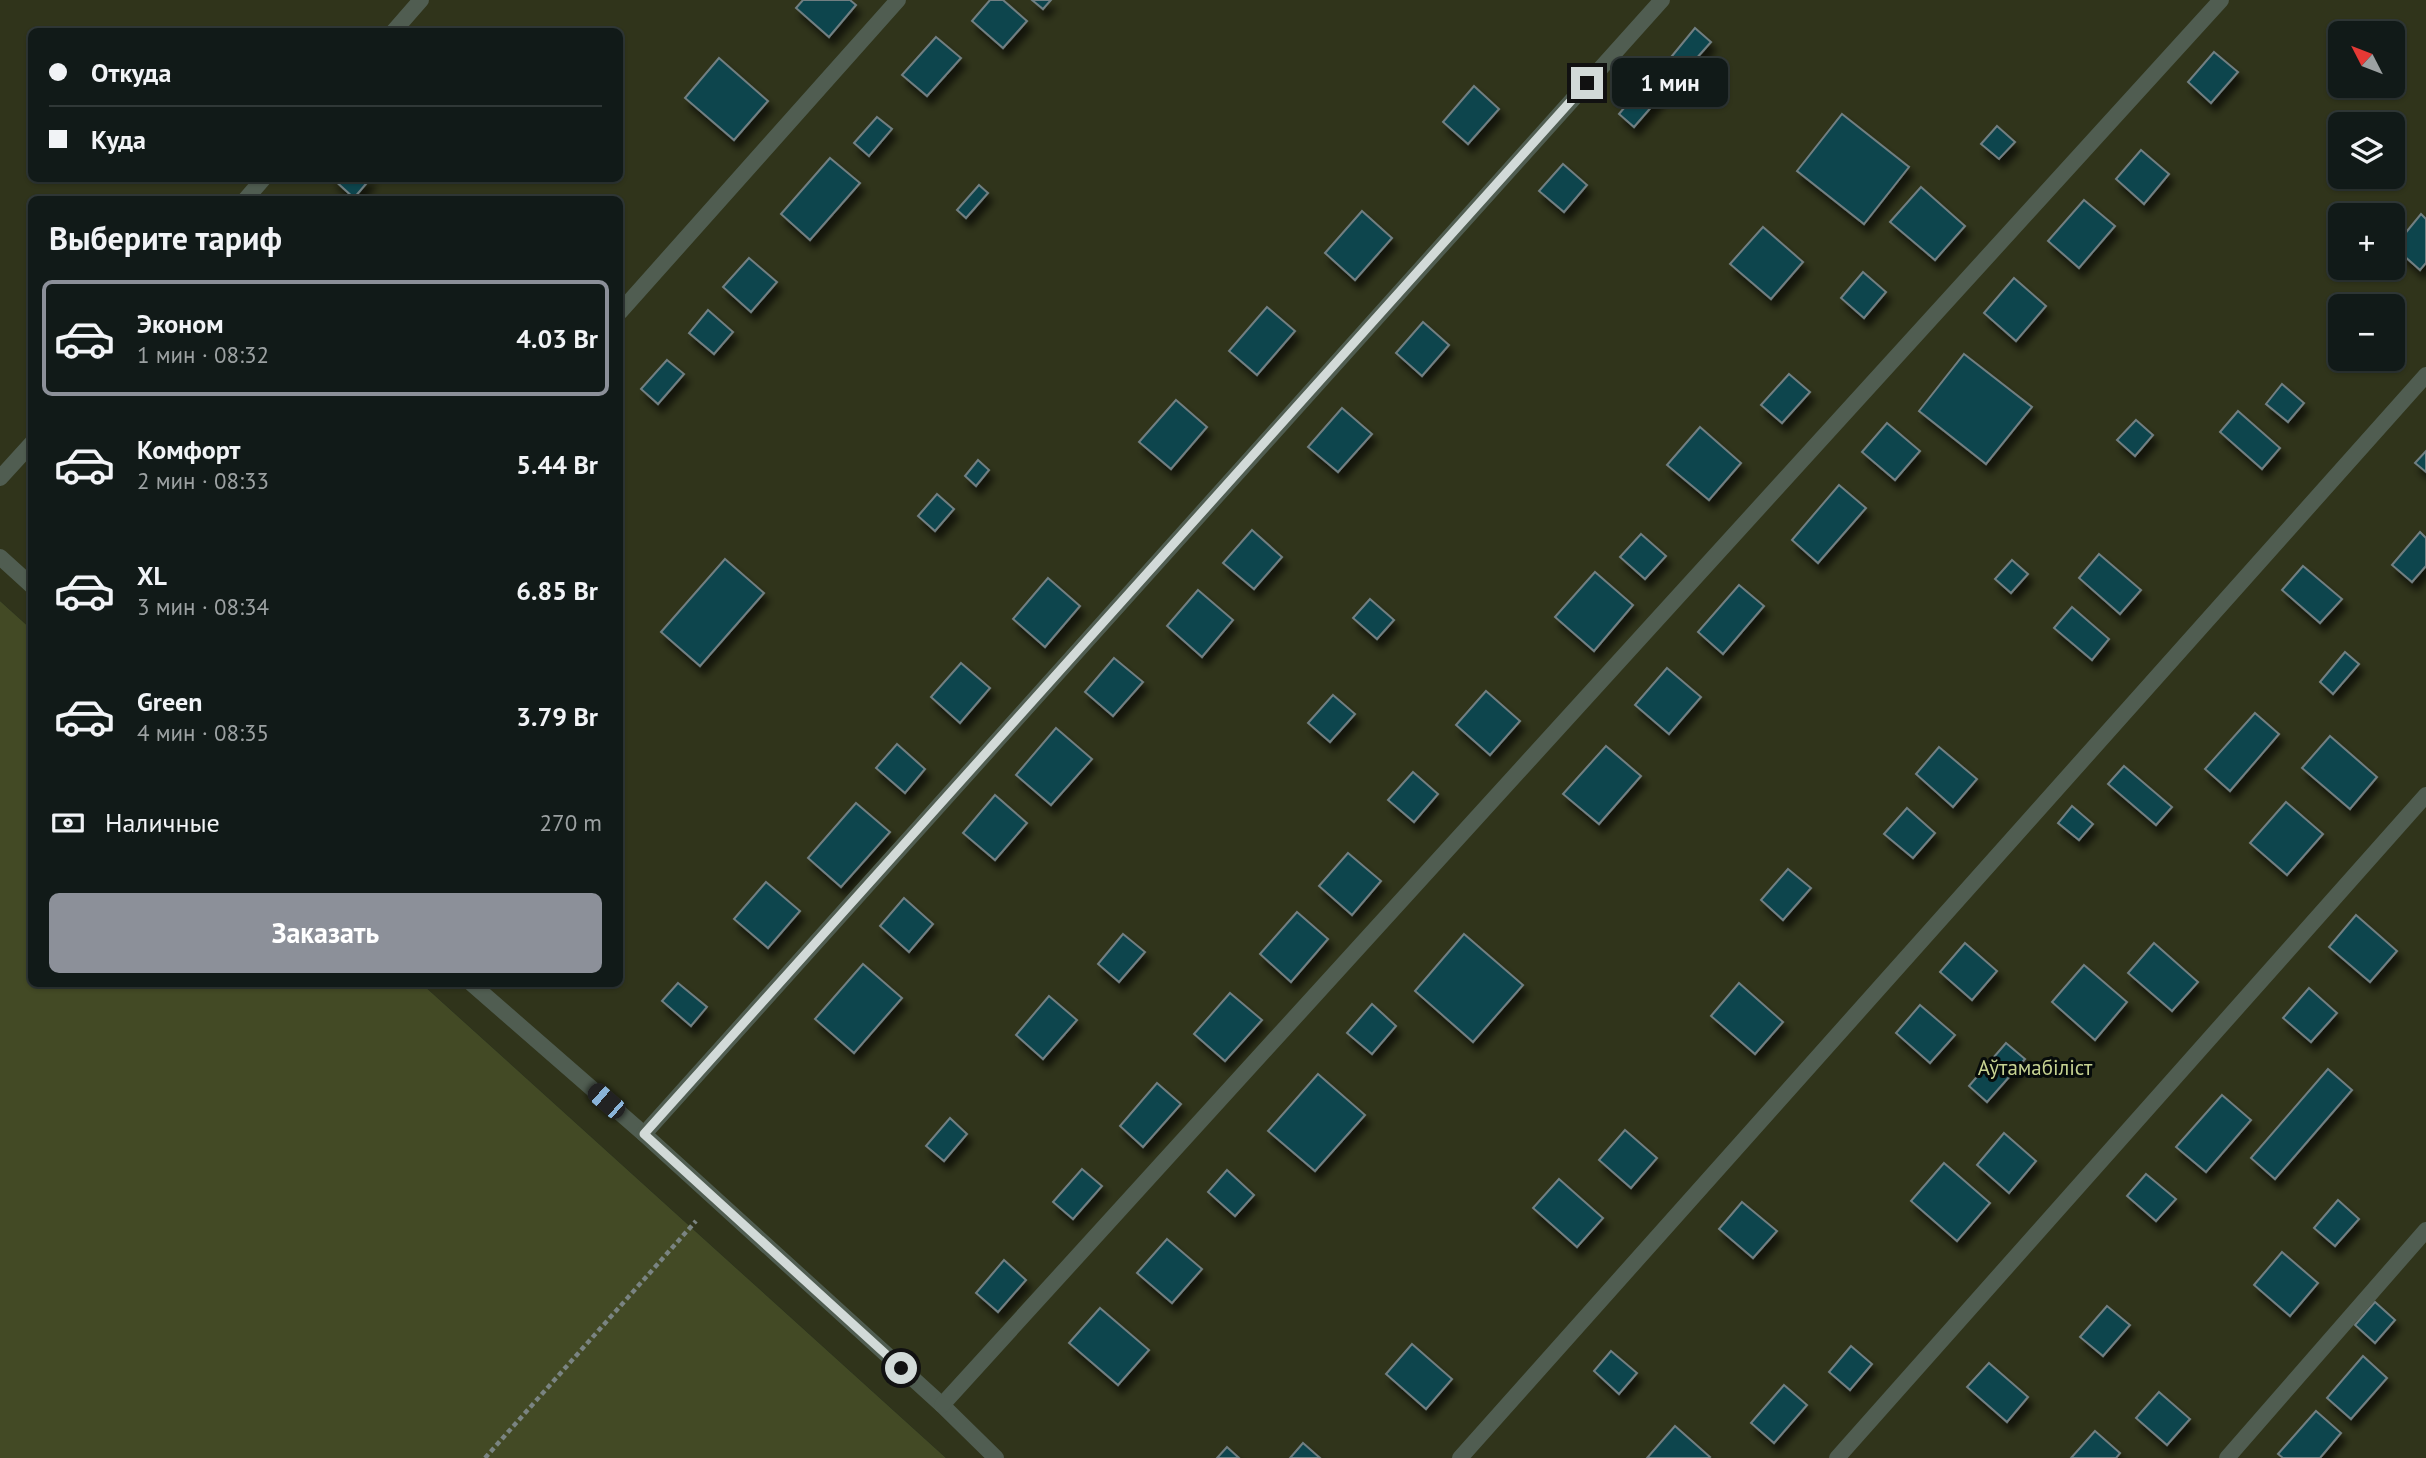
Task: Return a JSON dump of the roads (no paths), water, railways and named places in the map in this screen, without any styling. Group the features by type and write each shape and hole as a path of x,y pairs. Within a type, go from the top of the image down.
{"lane":[{"path":"396,28 421,0"},
{"path":"623,309 898,0"},
{"path":"644,1134 1662,0"},
{"path":"942,1405 2221,0"},
{"path":"248,196 261,182"},
{"path":"1460,1458 2426,375"},
{"path":"0,478 28,447"},
{"path":"0,557 28,582"},
{"path":"1837,1458 2426,795"},
{"path":"475,987 644,1134 942,1405 996,1458"},
{"path":"2227,1458 2426,1230"}],"park label":[{"name":"Аўтамабіліст","path":"2035,1067"}]}
